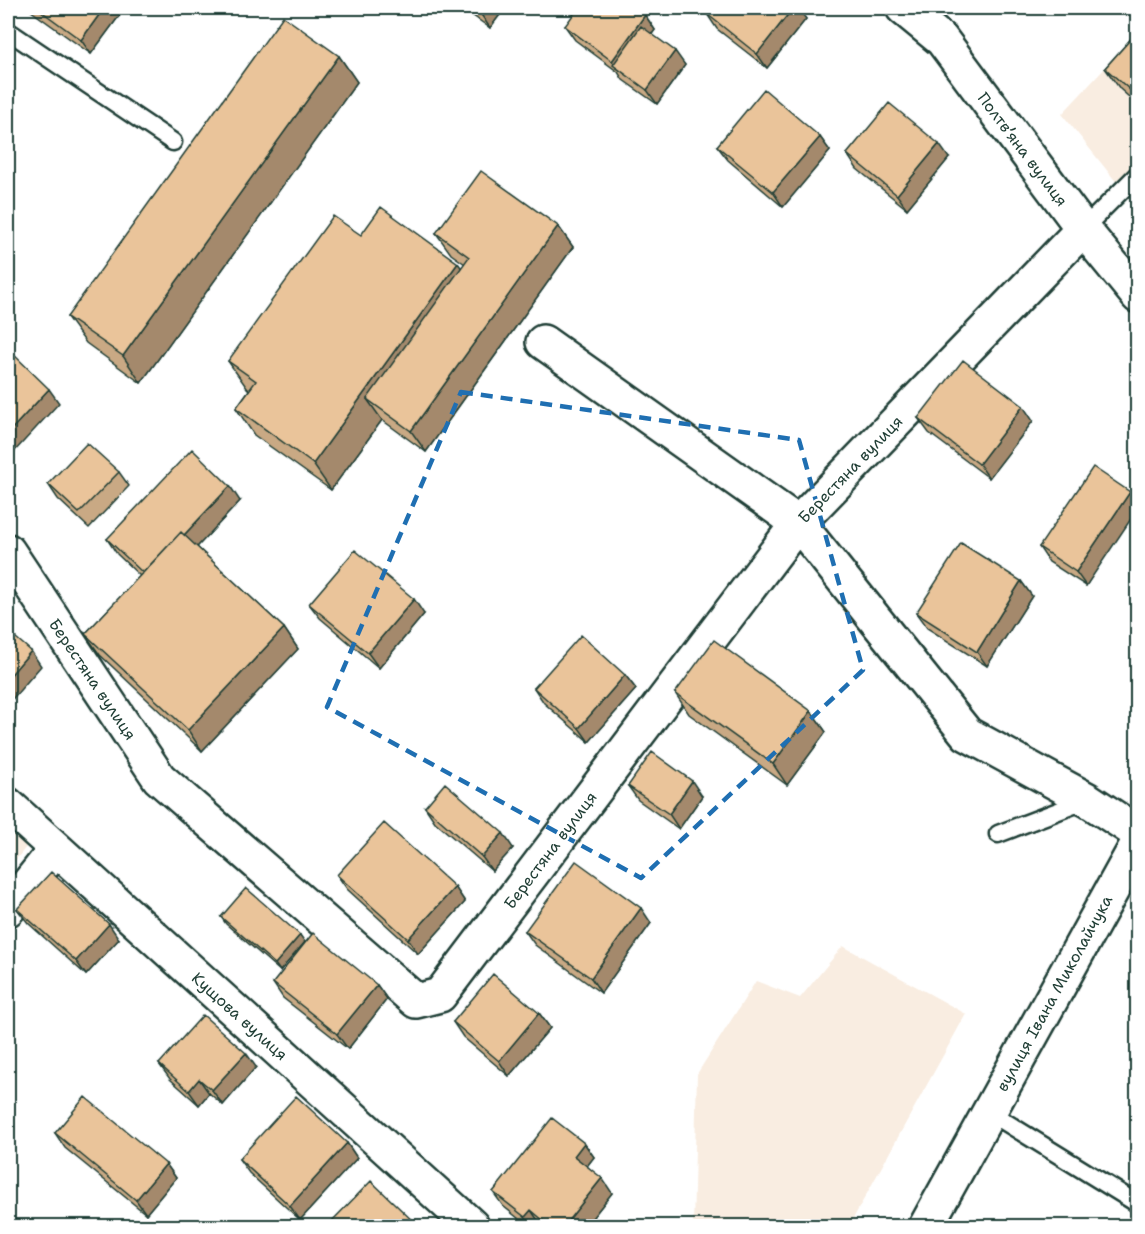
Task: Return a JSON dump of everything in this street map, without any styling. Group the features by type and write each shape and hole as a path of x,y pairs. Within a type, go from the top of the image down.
{"street":[{"name":"Полтвʼяна вулиця","path":"903,8 942,40 1083,229 1137,296"},
{"name":"Берестяна вулиця","path":"8,551 159,778 416,1001 440,995 798,523 1083,229"},
{"path":"543,342 798,523 967,734 1088,800 1137,833"},
{"name":"Кущова вулиця","path":"8,805 472,1227"},
{"name":"вулиця Івана Миколайчука","path":"926,1227 1137,843"},
{"path":"8,909 56,849"}],"lane":[{"path":"8,31 173,142"},
{"path":"1083,229 1137,174"},
{"path":"998,834 1088,800"},
{"name":"вулиця Івана Миколайчука","path":"989,1112 1137,1204"}],"highlighted area":[{"path":"461,392 799,440 863,670 641,878 327,707"}],"shaded area":[{"path":"1137,34 1137,208 1062,114"},
{"path":"8,815 33,838 8,870"},
{"path":"843,946 966,1014 849,1226 693,1226 697,1074 756,981 800,998"}],"building":[{"path":"37,8 104,8 81,40"},
{"path":"472,8 484,8 480,13"},
{"path":"578,8 635,8 645,15 612,61 565,26"},
{"path":"712,8 793,8 757,54 707,14"},
{"path":"283,16 339,56 123,356 67,317"},
{"path":"641,26 675,51 647,90 613,65"},
{"path":"1137,32 1137,96 1105,68"},
{"path":"764,89 820,137 773,192 717,146"},
{"path":"889,103 939,144 897,195 847,154"},
{"path":"481,171 558,226 411,431 367,399 469,257 436,233"},
{"path":"381,207 458,263 313,464 236,408 256,381 228,361 333,216 361,235"},
{"path":"8,349 49,389 8,433"},
{"path":"963,360 1023,406 979,464 918,418"},
{"path":"87,443 119,472 79,513 48,484"},
{"path":"192,449 230,486 184,535 181,532 143,573 107,539"},
{"path":"1093,467 1130,492 1076,572 1039,547"},
{"path":"181,532 284,628 188,730 85,634"},
{"path":"961,543 1021,581 977,652 916,613"},
{"path":"355,550 414,599 368,653 309,604"},
{"path":"8,631 31,651 8,678"},
{"path":"581,635 625,675 579,728 534,688"},
{"path":"714,640 811,711 773,764 675,693"},
{"path":"652,752 692,781 669,814 628,786"},
{"path":"445,783 503,833 482,857 425,807"},
{"path":"384,823 455,887 408,939 337,875"},
{"path":"576,861 641,908 591,978 525,931"},
{"path":"51,872 109,924 76,961 17,909"},
{"path":"246,888 300,935 275,964 221,917"},
{"path":"313,933 377,985 337,1034 273,983"},
{"path":"493,974 539,1013 499,1061 453,1022"},
{"path":"203,1015 246,1053 212,1090 199,1079 189,1091 159,1064"},
{"path":"296,1096 347,1143 290,1206 239,1159"},
{"path":"85,1097 166,1164 136,1200 55,1133"},
{"path":"552,1118 584,1143 574,1156 602,1178 563,1227 551,1227 531,1210 525,1217 493,1192"},
{"path":"371,1181 416,1224 414,1227 326,1227"}]}
